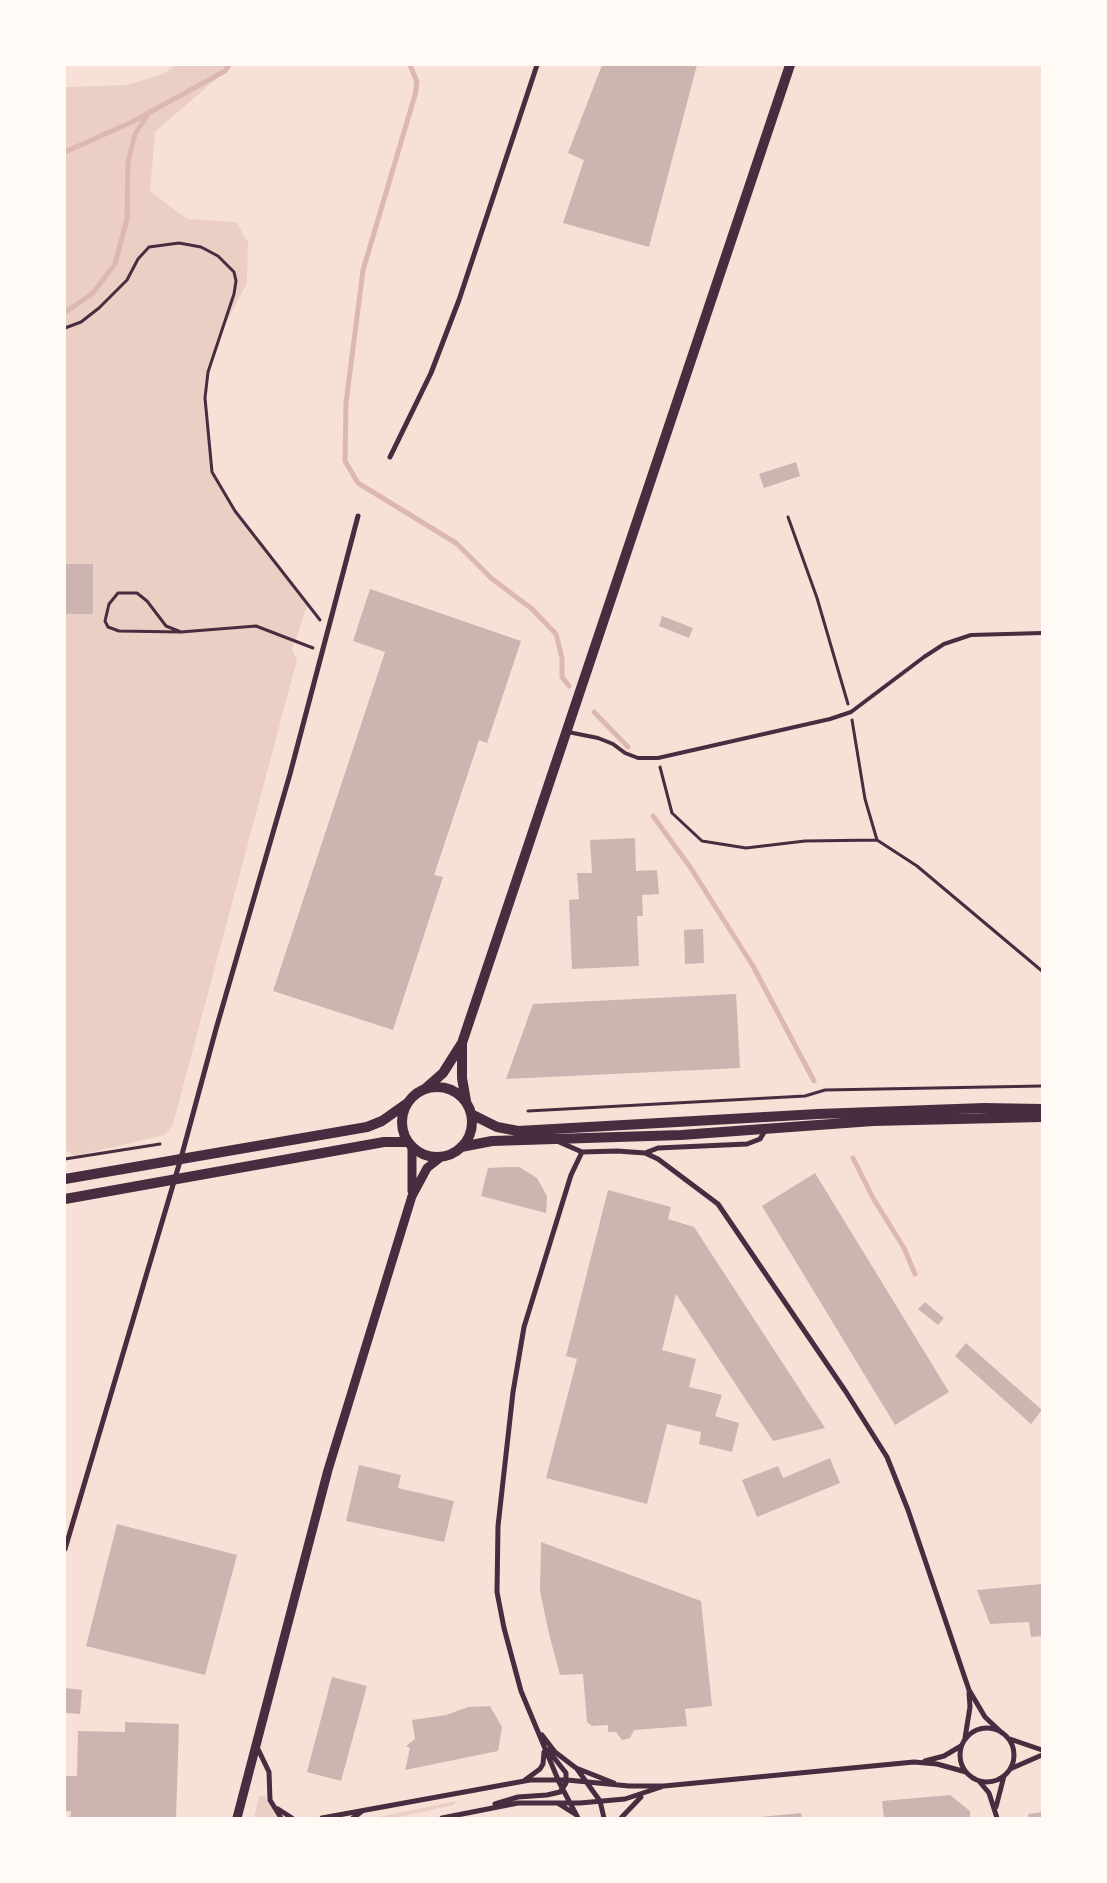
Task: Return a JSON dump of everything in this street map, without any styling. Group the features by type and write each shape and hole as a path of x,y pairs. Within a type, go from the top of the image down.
{"main road":[{"path":"65,1179 367,1127 382,1121 443,1074 462,1043 790,65"},
{"path":"462,1043 462,1078 466,1101 471,1114 472,1128 462,1147"},
{"path":"426,1088 451,1089 466,1101"},
{"path":"406,1104 401,1123 410,1145"},
{"path":"471,1114 497,1127 518,1131 818,1114 984,1108 1042,1109"},
{"path":"65,1199 384,1142 410,1145 422,1154 441,1157 452,1154 462,1147 492,1141 682,1135 873,1121 1042,1117"}],"street":[{"path":"390,457 431,373 459,300 537,65"},
{"path":"65,1549 181,1158 358,516"},
{"path":"645,1153 658,1148 747,1144 760,1139 766,1129"},
{"path":"554,1140 582,1152 617,1151 645,1153 658,1159 718,1204 870,1429 896,1476 969,1690 985,1717 1008,1738 1023,1746 1042,1750"},
{"path":"410,1145 412,1196"},
{"path":"578,1818 558,1779 521,1691 502,1619 497,1592 498,1526 513,1392 524,1327 571,1175 582,1152"},
{"path":"237,1818 328,1470 412,1196 427,1168 441,1157"},
{"path":"966,1772 960,1760 961,1746 965,1738 970,1707 969,1690"},
{"path":"537,1729 555,1752 576,1768 587,1782 600,1801 604,1818"},
{"path":"965,1738 976,1730 983,1729 1002,1733"},
{"path":"1008,1738 1013,1750 1010,1769"},
{"path":"484,1809 518,1797 547,1795 563,1789 567,1780 563,1768 543,1744"},
{"path":"524,1780 543,1764 543,1744"},
{"path":"322,1818 524,1780 558,1779 629,1786 664,1786 914,1762 935,1759 961,1746"},
{"path":"257,1747 269,1772 268,1793 282,1818"},
{"path":"997,1815 996,1802 1004,1776 1010,1769 1042,1755"},
{"path":"914,1762 937,1764 966,1772 989,1793 997,1815"},
{"path":"576,1768 605,1780 629,1786"},
{"path":"978,1781 989,1782 1004,1776"},
{"path":"573,1780 588,1789 600,1801"},
{"path":"442,1818 518,1802 570,1803 600,1801 644,1794 664,1786"},
{"path":"621,1818 634,1802 644,1794"},
{"path":"556,1803 565,1807 578,1818"},
{"path":"276,1808 292,1818"},
{"path":"353,1818 366,1810"}],"lane":[{"path":"565,732 598,738 638,758 658,758 830,719 850,712 924,656 944,644 970,635 1042,633"}],"path":[{"path":"65,328 81,322 99,308 127,280 138,259 149,247 179,243 201,247 218,256 234,272 236,281 234,294 208,372 205,398 212,472 235,511 328,630"},
{"path":"788,517 817,598 850,712 865,799 877,840"},
{"path":"181,632 166,626 148,602 137,593 118,593 109,604 105,621 108,627 119,631 181,632 256,626 322,652"},
{"path":"658,758 672,813 702,841 746,848 805,841 877,840 917,866 1042,971"},
{"path":"528,1111 805,1096 825,1090 1042,1086"},
{"path":"65,1159 160,1144"}],"shaded area":[{"path":"175,65 232,65 155,132 150,191 187,219 236,222 248,242 247,283 220,334 208,372 205,398 212,472 235,511 308,604 292,650 297,660 173,1124 165,1135 75,1156 65,1150 65,87 127,85 163,74"},
{"path":"259,1796 265,1796 277,1818 254,1818"},
{"path":"456,1801 454,1805 395,1818 374,1818"}],"building":[{"path":"602,65 697,65 649,247 563,223 584,160 568,153"},
{"path":"796,462 800,476 764,488 759,474"},
{"path":"65,564 93,564 93,614 65,614"},
{"path":"370,589 521,641 487,743 479,740 434,875 443,877 393,1030 273,991 385,652 353,641"},
{"path":"662,616 693,628 689,638 659,626"},
{"path":"635,838 636,871 657,870 659,894 642,895 643,916 637,916 639,966 572,969 569,900 579,899 577,873 592,873 590,840"},
{"path":"703,929 704,963 685,964 684,930"},
{"path":"736,994 740,1068 506,1079 533,1004"},
{"path":"519,1167 537,1178 547,1196 546,1213 481,1196 488,1168"},
{"path":"815,1173 949,1392 895,1425 762,1206"},
{"path":"608,1190 671,1207 668,1219 694,1227 825,1428 773,1441 676,1294 662,1350 696,1359 689,1387 722,1395 715,1416 739,1423 732,1452 699,1444 701,1432 667,1424 647,1504 546,1478 577,1359 566,1356"},
{"path":"925,1302 944,1318 938,1325 918,1309"},
{"path":"966,1343 1042,1410 1031,1424 955,1356"},
{"path":"830,1458 840,1483 757,1517 742,1480 778,1466 783,1478"},
{"path":"359,1465 401,1475 398,1488 454,1501 444,1542 346,1521"},
{"path":"117,1524 237,1555 205,1675 86,1646"},
{"path":"541,1542 701,1601 712,1706 685,1709 687,1726 634,1730 630,1738 622,1740 616,1732 608,1732 608,1725 592,1726 587,1722 583,1674 560,1675 549,1634 540,1591"},
{"path":"1042,1584 1042,1636 1031,1637 1029,1622 990,1624 977,1590"},
{"path":"332,1677 367,1686 341,1781 307,1772"},
{"path":"65,1688 82,1690 80,1714 65,1713"},
{"path":"490,1706 502,1727 498,1751 405,1770 410,1748 406,1746 415,1739 412,1720 446,1715 468,1707"},
{"path":"125,1722 179,1724 176,1818 70,1818 71,1811 65,1811 65,1776 77,1776 78,1731 125,1732"},
{"path":"950,1795 970,1811 970,1818 884,1818 882,1801"},
{"path":"1042,1812 1042,1818 1029,1818 1028,1814"},
{"path":"801,1813 802,1818 760,1818 760,1817"}],"waterway":[{"path":"65,152 134,121 225,71 229,65"},
{"path":"410,65 417,82 415,95 363,270 346,403 345,461 358,483 456,543 491,578 532,609 556,634 562,658 562,677 569,686"},
{"path":"65,312 92,294 115,264 127,219 128,162 135,134 150,111"},
{"path":"594,712 628,747"},
{"path":"653,816 690,867 753,966 814,1081"},
{"path":"853,1158 873,1198 904,1248 915,1274"}]}
